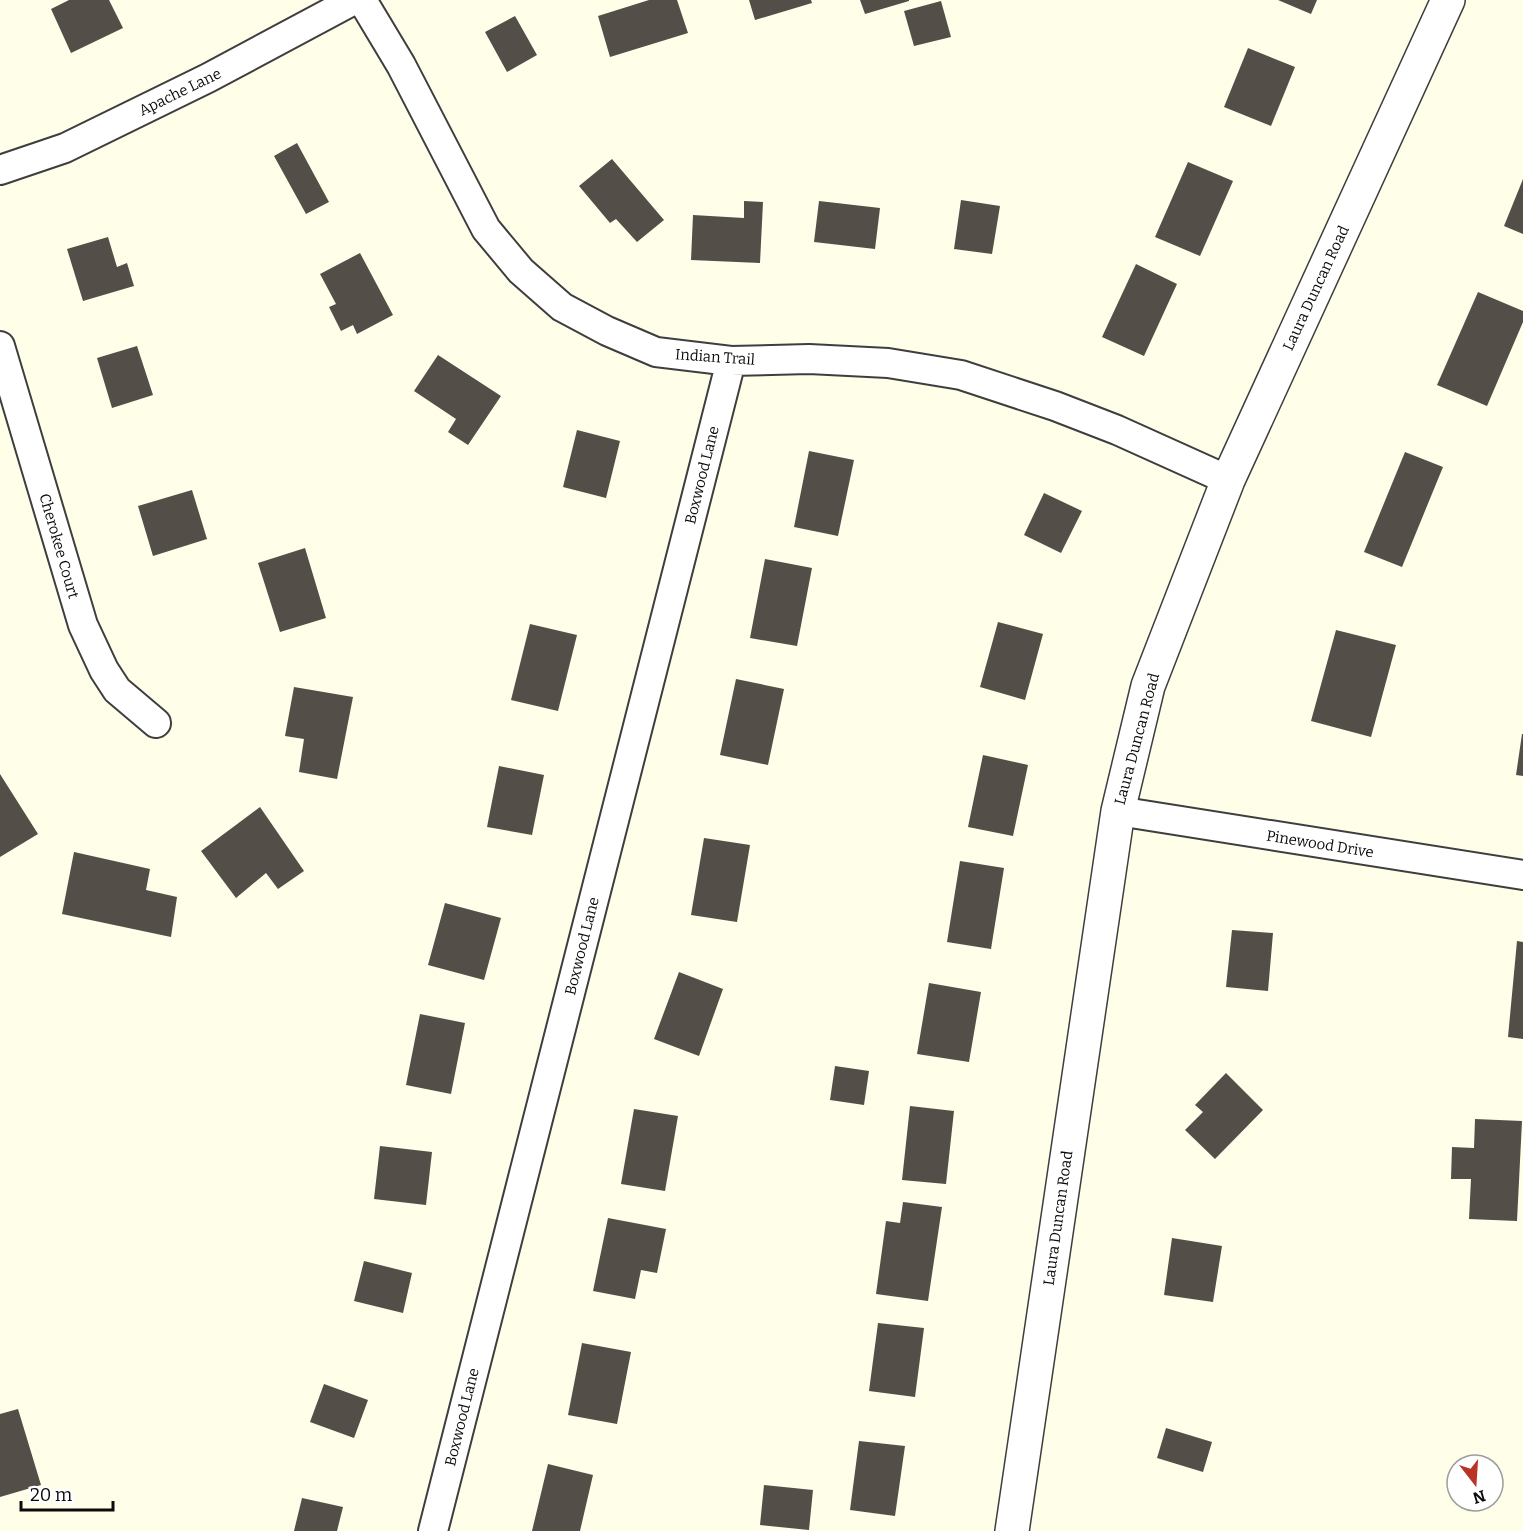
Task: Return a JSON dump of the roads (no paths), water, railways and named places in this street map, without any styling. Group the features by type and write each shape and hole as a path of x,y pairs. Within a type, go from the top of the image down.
{"street":[{"name":"Apache Lane","path":"0,170 65,148 208,78 354,0"},
{"name":"Indian Trail","path":"362,0 401,65 486,229 521,271 562,307 607,331 656,352 731,361 809,359 888,363 961,375 1117,430 1228,480"},
{"name":"Laura Duncan Road","path":"1012,1531 1118,811 1148,686 1228,480 1448,0"},
{"name":"Cherokee Court","path":"0,346 82,625 104,670 117,690 156,723"},
{"name":"Boxwood Lane","path":"433,1531 731,361"},
{"name":"Pinewood Drive","path":"1118,811 1523,875"}]}
